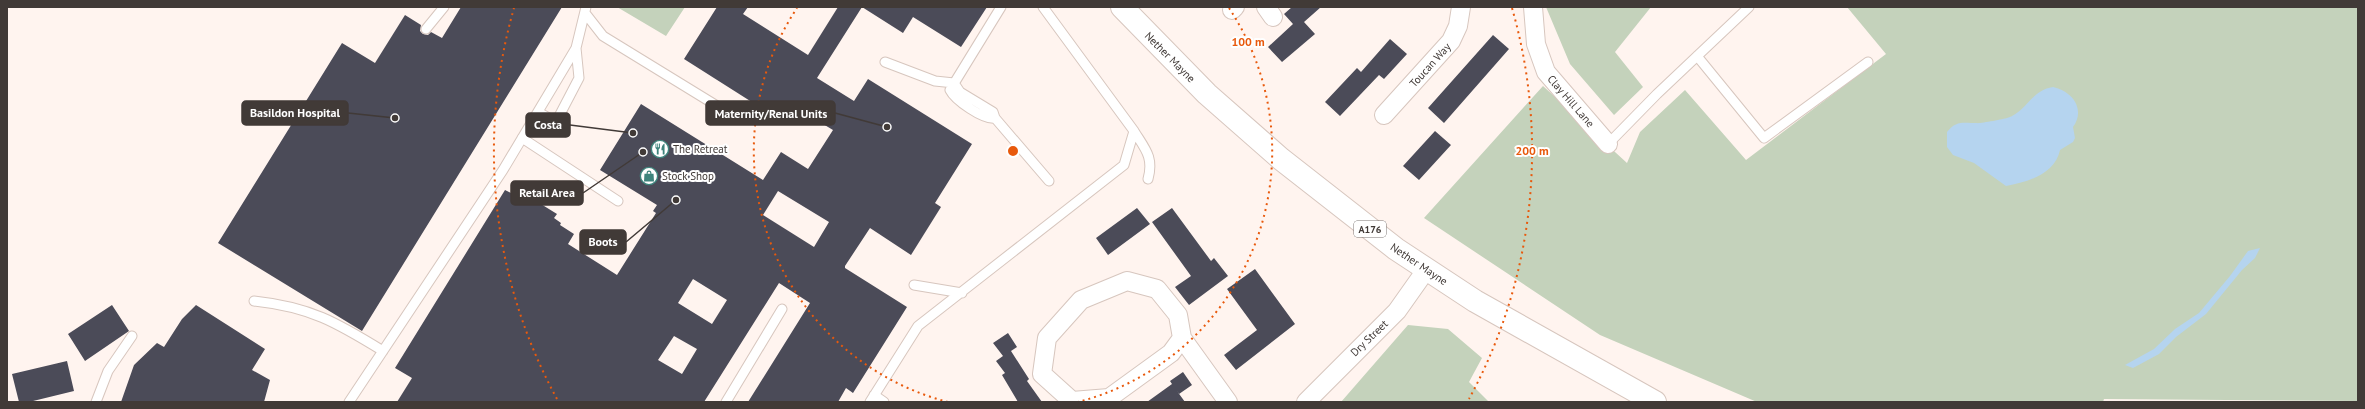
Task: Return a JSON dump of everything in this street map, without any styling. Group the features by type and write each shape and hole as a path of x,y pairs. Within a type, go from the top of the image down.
{"main road":[{"name":"Nether Mayne","path":"1122,7 1207,94 1281,159 1396,249 1475,301 1655,402"}],"street":[{"name":"Toucan Way","path":"1384,115 1451,41 1458,26 1460,7"},
{"name":"Clay Hill Lane","path":"1532,7 1536,44 1546,72 1608,144"},
{"name":"Dry Street","path":"1306,402 1397,311 1426,270"},
{"path":"1182,338 1171,352 1109,398 1072,401 1042,374 1046,338 1081,300 1127,281 1157,289 1178,315 1182,338 1228,402"}],"lane":[{"path":"426,29 444,7"},
{"path":"954,83 1001,7"},
{"path":"1043,7 1134,131 1149,154 1151,167 1148,179"},
{"path":"1608,144 1749,7"},
{"path":"349,402 538,112 576,48 585,10"},
{"path":"585,10 603,36 722,109"},
{"path":"538,112 556,122 579,78 576,48"},
{"path":"1697,56 1764,138 1868,62"},
{"path":"885,62 935,81 954,83"},
{"path":"954,83 960,92 993,112 995,118 1049,181"},
{"path":"884,402 872,398 918,326 1124,165 1134,131"},
{"path":"522,138 618,202"},
{"path":"914,285 962,293"},
{"path":"254,301 285,304 332,320 383,351"},
{"path":"726,402 782,309"},
{"path":"96,402 108,371 132,336"}],"green space":[{"path":"617,7 685,7 666,36"},
{"path":"1546,7 1651,7 1615,52 1643,87 1614,115 1570,64"},
{"path":"1847,7 2358,7 2358,401 2104,399 2103,402 1757,402 1600,335 1424,218 1543,86 1627,163 1640,132 1685,90 1746,160 1886,54"},
{"path":"1408,325 1448,329 1482,358 1469,382 1489,402 1341,402"}],"water":[{"path":"2053,87 2066,92 2075,102 2078,114 2077,120 2073,127 2075,138 2073,142 2060,150 2053,165 2039,176 2006,186 1974,163 1953,155 1947,147 1947,132 1950,128 1957,124 1982,123 2007,118 2019,111 2039,92"},
{"path":"2260,248 2255,258 2242,270 2206,314 2176,337 2159,354 2133,368 2125,365 2154,349 2175,329 2199,313 2230,276 2248,251"}],"building":[{"path":"461,7 562,7 362,331 218,243 342,43 375,63 405,15 421,25 420,31 423,34 428,35 431,32 442,38"},
{"path":"717,7 748,7 743,14 808,55 838,7 862,7 817,78 854,101 868,79 972,144 935,203 941,207 911,255 870,228 845,266 845,268 907,307 853,393 846,388 838,402 748,402 810,303 779,283 704,402 397,402 412,378 395,368 505,190 511,193 515,188 557,214 554,218 561,223 560,225 574,234 568,244 617,275 656,213 653,211 657,205 600,170 641,104 763,180 781,152 808,169 833,130 798,109 788,125 684,59","holes":["778,191 829,222 814,247 763,215","693,279 727,300 712,324 678,303","674,336 697,349 682,374 658,360"]},
{"path":"862,7 987,7 961,47 913,17 903,33"},
{"path":"1292,7 1321,7 1304,22 1315,34 1282,62 1268,47 1293,24 1284,14"},
{"path":"1493,35 1509,49 1444,123 1428,108"},
{"path":"1390,39 1407,54 1384,79 1379,75 1340,116 1325,102 1357,68 1361,72"},
{"path":"1435,131 1451,145 1419,180 1403,166"},
{"path":"1137,208 1150,224 1108,255 1096,238"},
{"path":"1172,208 1211,261 1214,258 1228,276 1189,305 1175,287 1191,276 1152,222"},
{"path":"1255,269 1295,324 1236,370 1224,355 1257,330 1227,289"},
{"path":"112,305 129,331 85,361 68,334"},
{"path":"196,305 265,349 252,370 270,380 264,402 121,402 134,365 157,343 164,347 182,319"},
{"path":"1008,333 1017,347 1011,351 1029,379 1027,381 1042,402 1018,402 1002,375 1005,373 996,361 1003,356 993,343"},
{"path":"67,361 74,391 29,402 19,402 12,374"},
{"path":"1183,372 1192,385 1179,394 1185,402 1147,402 1172,384 1170,381"}],"place":[{"name":"Basildon Hospital","path":"395,118"},
{"name":"Maternity/Renal Units","path":"887,127"},
{"name":"Costa","path":"633,133"},
{"name":"The Retreat","path":"660,149"},
{"name":"Retail Area","path":"643,152"},
{"name":"Stock Shop","path":"649,176"},
{"name":"Boots","path":"676,200"}]}
